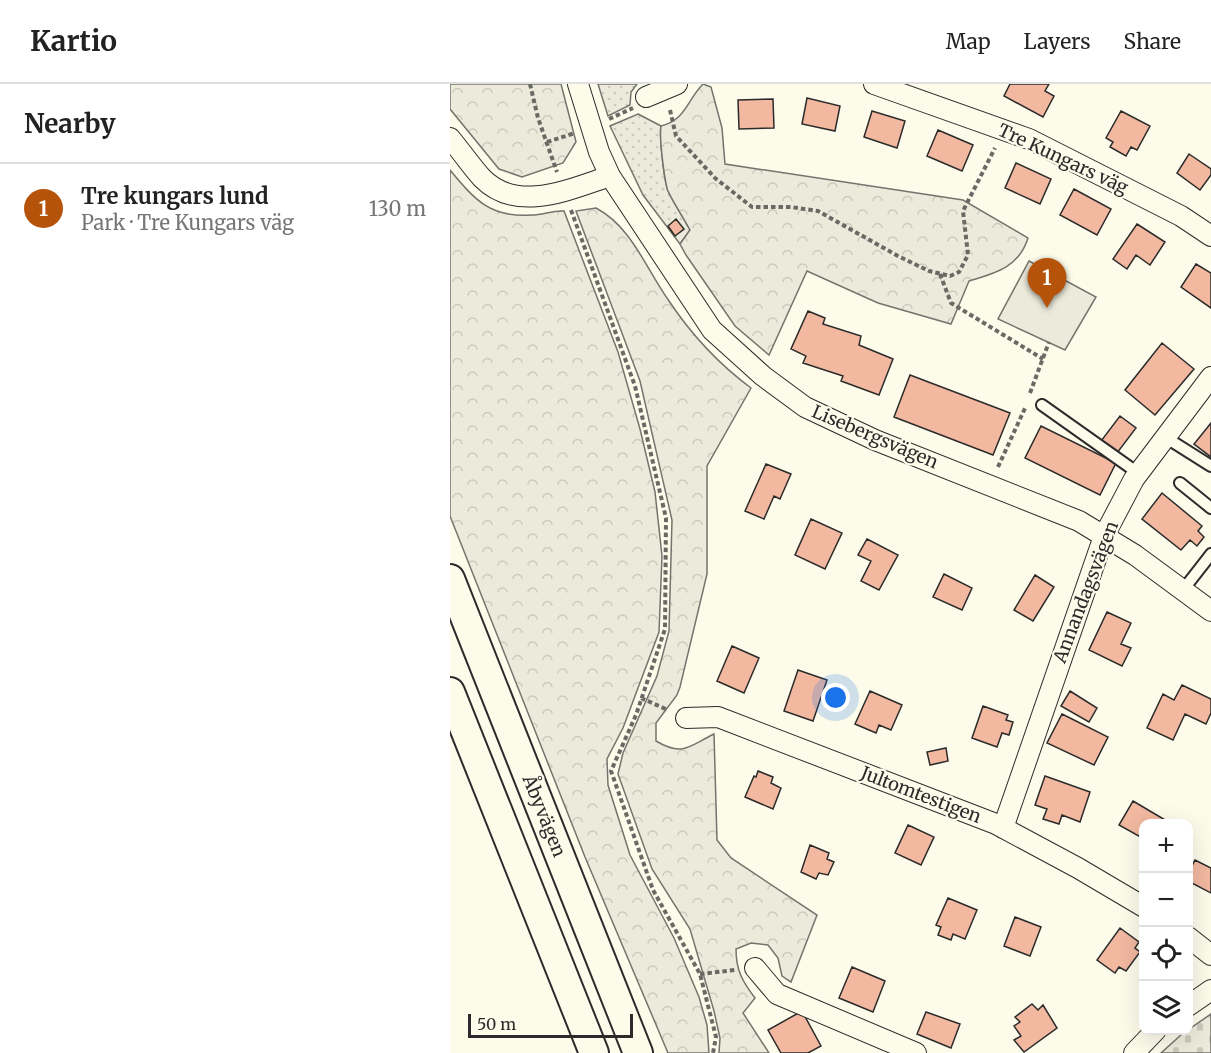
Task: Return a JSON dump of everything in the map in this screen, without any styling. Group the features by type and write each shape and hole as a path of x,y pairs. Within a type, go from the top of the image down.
{"street":[{"name":"Lisebergsvägen","path":"578,84 599,152 610,176 712,330 764,376 815,412 875,440 1079,521 1135,555 1211,611"},
{"name":"Tre Kungars väg","path":"874,84 1029,139 1181,216 1211,236"},
{"path":"646,98 673,86"},
{"path":"450,138 483,179 499,191 517,198 564,191 610,176"},
{"name":"Annandagsvägen","path":"1003,828 1104,536 1138,473 1211,377"},
{"name":"Åbyvägen","path":"450,579 639,1053"},
{"path":"450,692 594,1053"},
{"name":"Jultomtestigen","path":"686,718 718,717 1003,828 1139,905"},
{"path":"1193,941 1211,955"},
{"path":"755,968 777,994 916,1053"},
{"path":"1193,1003 1211,990"},
{"path":"1134,1053 1151,1035"}],"lane":[{"path":"1042,405 1138,473"},
{"path":"1165,437 1211,466"},
{"path":"1180,483 1211,508"},
{"path":"1183,590 1211,554"}],"path":[{"path":"530,84 538,118 635,386 666,518 665,629 641,698 611,771 653,890 700,974 716,1037 713,1053"},
{"path":"673,86 670,117 676,136 715,178 752,207 791,207 818,211 898,256 950,276 959,272 968,255 963,211 1003,130"},
{"path":"940,274 951,303 1043,359"},
{"path":"989,484 1016,432 1049,342"},
{"path":"641,698 686,718"},
{"path":"700,974 755,968"}],"green space":[{"path":"450,84 561,84 576,142 563,163 522,177 499,169 450,109"},
{"path":"598,84 637,84 631,92 630,105 608,116"},
{"path":"703,84 711,87 722,128 725,164 963,200 1028,238 1024,248 1019,256 997,272 969,281 951,324 878,303 807,271 769,355 735,326 680,244 690,230 667,188 662,157 661,126 681,114"},
{"path":"638,114 661,126 662,157 667,188 690,230 680,244 643,195 610,126"},
{"path":"450,170 467,190 494,210 517,215 564,211 618,352 655,492 662,556 659,632 623,728 607,759 608,785 630,855 674,938 699,997 707,1025 709,1053 668,1053 585,857 450,516"},
{"path":"596,208 609,216 629,237 669,301 696,337 717,359 751,388 707,466 707,574 680,687 677,695 656,723 656,741 665,746 680,749 692,746 714,734 717,840 731,858 817,915 791,982 782,976 778,958 768,945 751,943 736,949 741,975 755,998 743,1013 769,1053 719,1053 720,1038 714,1011 690,929 652,869 618,774 623,753 657,676 669,631 672,520 640,381 576,211"},
{"path":"1029,261 1096,297 1065,350 998,319"},
{"path":"1211,1014 1211,1053 1161,1053 1181,1035 1193,1035 1193,1026"}],"building":[{"path":"1010,84 1049,84 1045,91 1054,96 1043,117 1004,96"},
{"path":"807,98 840,106 835,131 802,124"},
{"path":"773,99 774,128 739,129 738,100"},
{"path":"872,111 905,121 897,148 864,137"},
{"path":"1121,111 1150,126 1137,150 1131,147 1126,156 1110,147 1113,142 1106,138"},
{"path":"938,130 973,145 962,171 927,156"},
{"path":"1189,154 1211,169 1211,175 1200,190 1177,173"},
{"path":"1016,163 1051,179 1040,204 1005,188"},
{"path":"1074,189 1111,209 1097,235 1060,215"},
{"path":"676,219 684,229 675,236 668,226"},
{"path":"1137,224 1165,242 1150,265 1136,255 1127,269 1113,259"},
{"path":"1196,264 1211,273 1211,308 1181,287"},
{"path":"808,311 825,318 823,324 861,336 859,345 893,359 879,395 841,381 843,376 803,363 806,356 791,349"},
{"path":"1162,343 1194,369 1155,415 1125,390"},
{"path":"910,375 1010,413 993,455 894,417"},
{"path":"1120,416 1136,428 1117,453 1101,441"},
{"path":"1211,423 1211,457 1194,444"},
{"path":"1041,426 1116,463 1100,495 1025,458"},
{"path":"766,464 791,474 780,499 774,496 764,519 745,511"},
{"path":"1162,493 1202,526 1198,531 1204,537 1197,546 1190,540 1181,550 1142,519"},
{"path":"811,519 842,533 825,569 795,555"},
{"path":"867,539 898,555 879,590 861,581 871,561 858,555"},
{"path":"944,574 972,588 962,610 933,597"},
{"path":"1035,575 1054,587 1033,621 1014,610"},
{"path":"1107,612 1131,623 1121,644 1131,648 1122,666 1089,650"},
{"path":"732,646 759,658 744,693 717,681"},
{"path":"798,670 827,680 813,721 784,711"},
{"path":"1182,685 1211,699 1211,713 1206,724 1185,714 1173,740 1147,728 1163,694 1174,700"},
{"path":"870,691 902,705 891,730 879,725 876,733 855,724"},
{"path":"1070,691 1097,708 1089,722 1061,706"},
{"path":"983,706 1008,715 1006,720 1013,722 1009,735 1002,733 997,747 972,738"},
{"path":"1062,714 1108,737 1094,765 1047,743"},
{"path":"946,748 948,761 930,765 927,752"},
{"path":"758,771 773,777 771,783 781,788 773,809 745,797"},
{"path":"1045,776 1090,792 1080,822 1062,815 1059,824 1043,819 1047,809 1035,805"},
{"path":"1133,801 1164,819 1139,819 1139,836 1119,825"},
{"path":"908,825 934,837 921,865 895,853"},
{"path":"810,845 829,853 827,859 834,862 828,875 819,873 816,879 801,872"},
{"path":"1195,860 1211,868 1211,893 1193,884"},
{"path":"948,898 977,910 965,939 953,934 951,940 938,935 941,927 936,925"},
{"path":"1015,917 1041,927 1030,956 1004,946"},
{"path":"1120,928 1139,942 1135,948 1139,953 1126,971 1119,967 1115,973 1097,960"},
{"path":"852,967 885,981 873,1012 839,998"},
{"path":"1032,1004 1038,1010 1043,1005 1057,1028 1024,1052 1014,1040 1021,1036 1014,1026 1020,1022 1015,1017"},
{"path":"802,1011 821,1046 808,1053 781,1053 768,1030"},
{"path":"926,1012 960,1024 951,1048 917,1034"}],"place":[{"name":"Tre kungars lund","path":"1047,308"}]}
